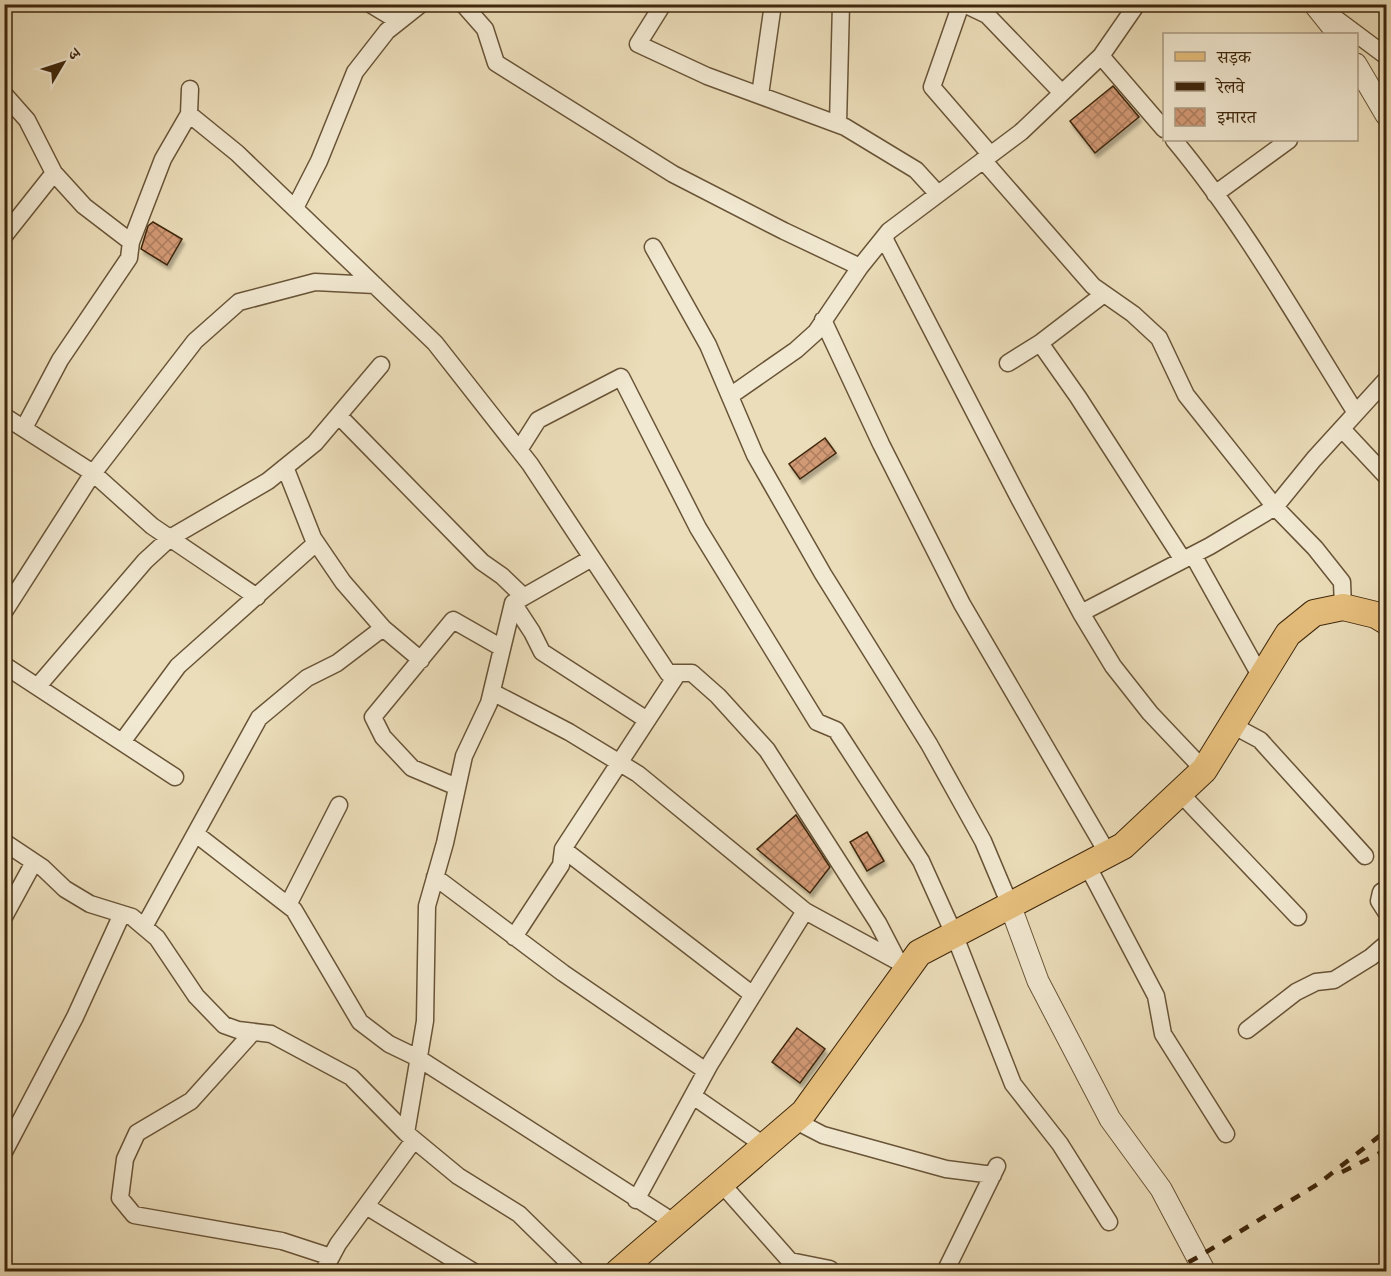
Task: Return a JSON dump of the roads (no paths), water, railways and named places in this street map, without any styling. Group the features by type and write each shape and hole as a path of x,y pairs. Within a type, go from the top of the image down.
{"main road":[{"path":"618,1272 804,1112 901,967 919,953 1123,846 1180,793 1204,770 1288,633 1314,613 1343,607 1376,615 1386,621"}],"street":[{"path":"370,4 398,21"},
{"path":"295,208 319,161 355,72 387,30 421,4"},
{"path":"463,4 485,29 496,63 673,174 860,267"},
{"path":"663,4 638,44 707,76 838,124 916,170 938,194"},
{"path":"760,95 773,4"},
{"path":"838,124 841,4"},
{"path":"1062,93 987,15 962,4 932,87 1092,286 1133,314 1158,338 1186,395 1275,507 1315,548 1342,582 1343,607"},
{"path":"730,396 796,350 816,332 860,267 889,231 1021,132 1101,56 1137,4"},
{"path":"1315,4 1337,33"},
{"path":"1315,4 1354,33"},
{"path":"1358,36 1386,57"},
{"path":"1101,56 1163,128"},
{"path":"1358,71 1362,86 1386,115"},
{"path":"24,428 60,360 129,258 131,242 163,159 189,114 190,89"},
{"path":"4,94 27,120 54,173 84,206 131,242"},
{"path":"189,114 237,153 435,343 519,450 668,673 692,673 718,696 767,750 878,923 901,967"},
{"path":"1175,141 1252,246 1356,413"},
{"path":"1215,194 1288,141"},
{"path":"4,236 54,173"},
{"path":"884,238 1081,614 1113,666 1144,705 1204,770"},
{"path":"652,247 708,345 754,455 823,574 929,744 983,841 1038,981 1110,1119 1161,1189 1205,1272"},
{"path":"4,612 93,473 195,341 239,302 315,282 375,285"},
{"path":"1008,363 1040,343 1104,294"},
{"path":"823,320 881,444 962,604 1097,860 1156,996 1163,1034 1226,1134"},
{"path":"1040,343 1188,558 1261,677"},
{"path":"38,686 145,561 170,538 268,481 315,444 381,365"},
{"path":"519,450 538,420 621,377 698,528 817,722 836,730 921,861 954,934 1013,1084 1060,1144 1109,1222"},
{"path":"1081,614 1188,558 1275,507 1386,380"},
{"path":"4,416 93,473 152,526 257,597"},
{"path":"339,416 482,562 502,576 518,600 543,652 647,720"},
{"path":"1342,429 1386,476"},
{"path":"285,467 316,543 342,582 383,628 421,660"},
{"path":"122,742 178,666 316,543"},
{"path":"253,1032 191,1101 137,1133 124,1159 120,1198 134,1215 282,1242 327,1264 410,1136 424,1021 427,906 464,756 489,704 502,648 518,600 592,558"},
{"path":"457,787 412,768 383,737 373,717 453,620 502,648"},
{"path":"144,927 259,718 307,678 337,663 383,628"},
{"path":"4,665 175,777"},
{"path":"514,937 561,865 563,849 678,673"},
{"path":"492,692 569,732 639,774 806,911 901,967"},
{"path":"1232,725 1260,740 1365,856"},
{"path":"1180,793 1298,918"},
{"path":"288,905 339,805"},
{"path":"196,834 294,910 360,1022 389,1044 418,1058 675,1223"},
{"path":"4,842 34,862 65,890 90,904 132,917 157,938 196,996 224,1025 238,1030 271,1034 351,1077 410,1136 458,1176 519,1214 578,1272"},
{"path":"563,849 753,995"},
{"path":"4,917 34,862"},
{"path":"435,877 563,973 706,1071"},
{"path":"1386,889 1381,892 1379,901 1386,912"},
{"path":"636,1200 706,1071 806,911"},
{"path":"4,1152 75,1017 122,914"},
{"path":"1246,1030 1296,992 1316,982 1334,980 1371,957 1386,944"},
{"path":"693,1096 765,1146"},
{"path":"795,1120 823,1135 946,1169 995,1170 945,1272"},
{"path":"721,1183 790,1261 810,1269 830,1269 832,1272"},
{"path":"366,1206 474,1272"}],"railway":[{"path":"1171,1272 1318,1184 1386,1131"},
{"path":"1342,1172 1386,1150"}]}
